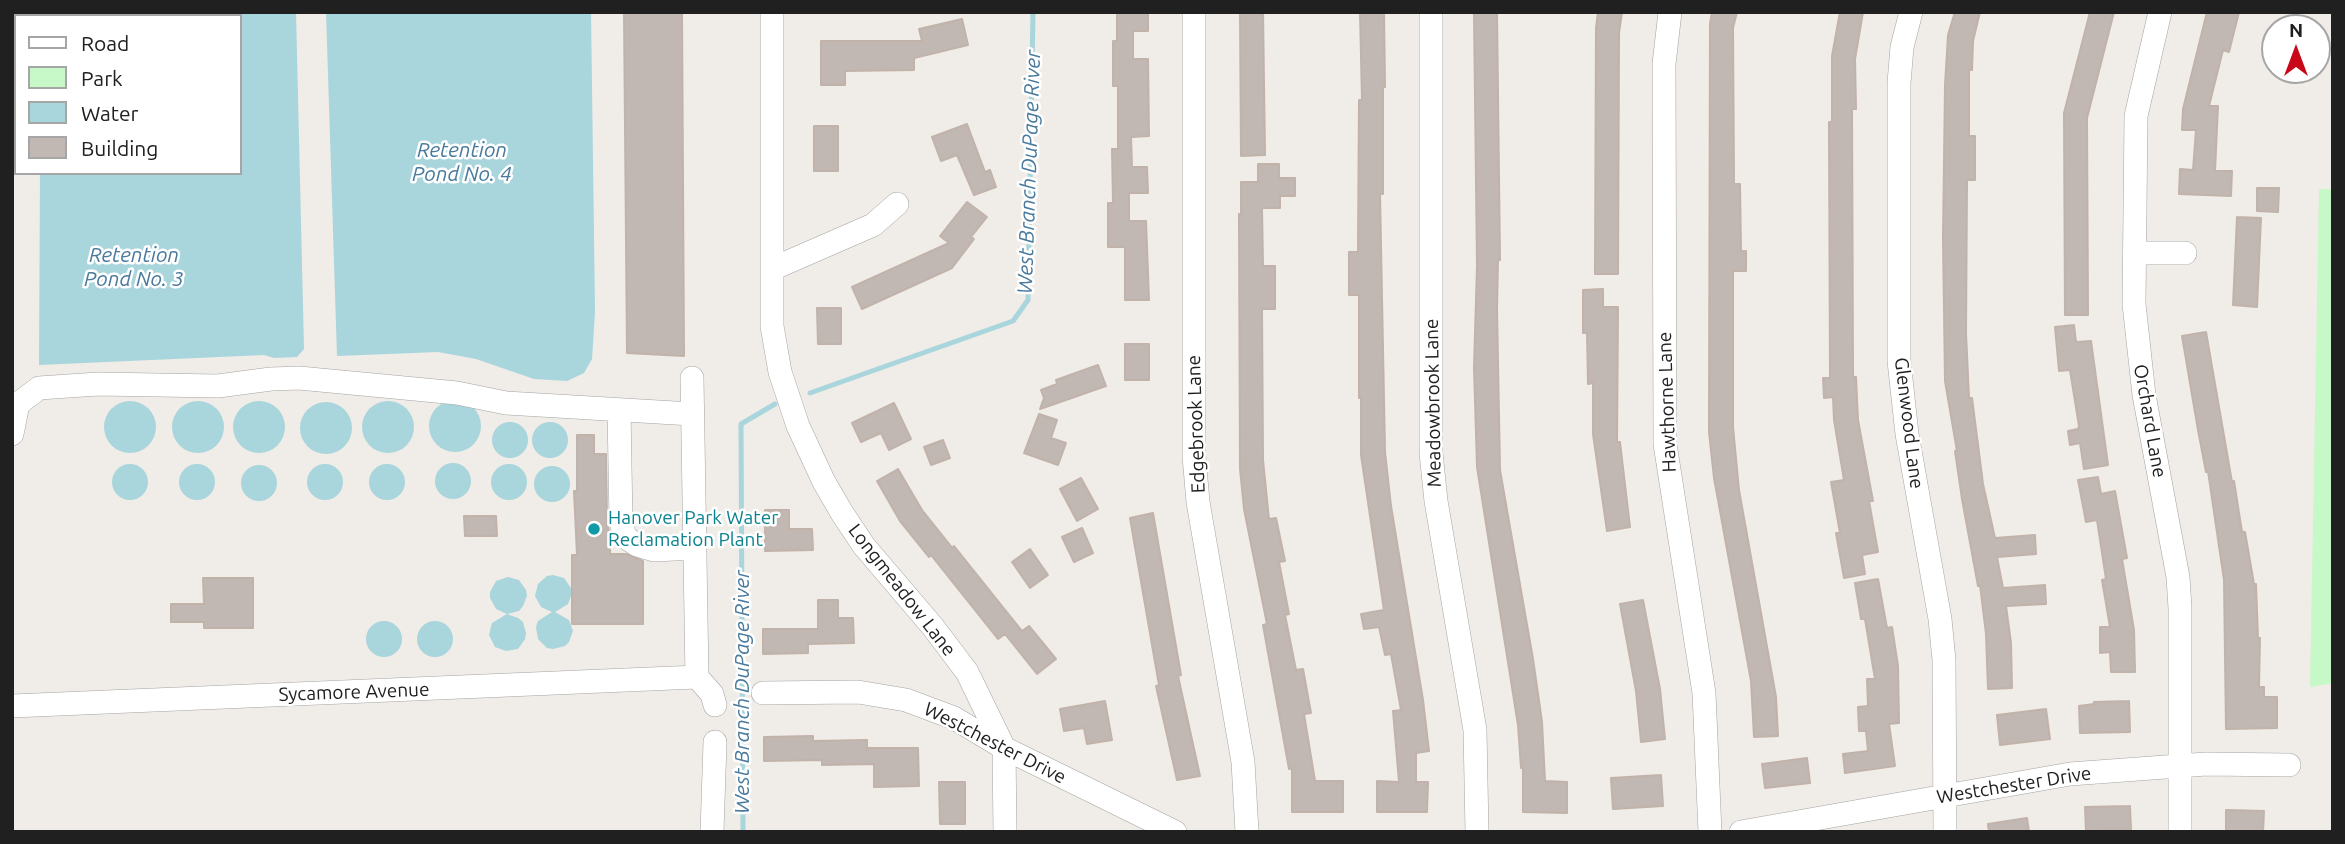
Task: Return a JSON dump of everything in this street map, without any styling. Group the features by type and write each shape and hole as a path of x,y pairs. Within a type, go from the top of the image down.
{"street":[{"name":"Longmeadow Lane","path":"772,12 772,326 778,363 799,426 824,482 864,546 933,627 967,672 1004,748 1005,832"},
{"name":"Edgebrook Lane","path":"1194,12 1194,456 1198,502 1243,762 1247,832"},
{"name":"Meadowbrook Lane","path":"1431,12 1431,453 1436,501 1475,730 1477,832"},
{"name":"Hawthorne Lane","path":"1670,12 1664,64 1665,444 1704,693 1710,832"},
{"name":"Glenwood Lane","path":"1911,12 1902,47 1899,83 1899,361 1907,434 1940,619 1944,660 1945,832"},
{"name":"Orchard Lane","path":"2160,12 2136,116 2134,304 2144,395 2178,577 2180,832"},
{"path":"772,269 873,225 897,204"},
{"path":"2134,253 2185,253"},
{"path":"692,377 697,677 712,694 715,705"},
{"path":"12,434 18,404 39,388 98,384 218,386 299,378 457,393 506,403 692,414"},
{"path":"619,410 621,522 625,537 637,545 653,550 695,548"},
{"name":"Sycamore Avenue","path":"12,706 697,677"},
{"name":"Westchester Drive","path":"763,693 858,692 906,700 954,718 1004,748 1175,832"},
{"path":"712,832 715,742"},
{"name":"Westchester Drive","path":"1741,832 2070,774 2180,765 2289,765"}],"green space":[{"path":"2319,189 2333,189 2333,683 2310,687"}],"water":[{"name":"Retention Pond No. 3","path":"296,12 304,349 297,357 274,358 264,355 39,365 40,175 242,175 242,14 40,14"},
{"name":"Retention Pond No. 4","path":"326,12 591,12 595,312 592,359 584,373 567,381 534,379 476,359 438,352 337,356"},
{"path":"455,400 465,402 473,408 479,416 479,436 473,444 465,450 455,452 445,450 437,444 431,436 429,426 431,416 437,408 445,402"},
{"path":"130,401 140,403 148,409 154,417 154,437 148,445 140,451 130,453 120,451 112,445 106,437 104,427 106,417 112,409 120,403"},
{"path":"198,401 208,403 216,409 222,417 222,437 216,445 208,451 198,453 188,451 180,445 174,437 172,427 174,417 180,409 188,403"},
{"path":"259,401 269,403 277,409 283,417 283,437 277,445 269,451 259,453 249,451 241,445 235,437 233,427 235,417 241,409 249,403"},
{"path":"388,401 398,403 406,409 412,417 412,437 406,445 398,451 388,453 378,451 370,445 364,437 362,427 364,417 370,409 378,403"},
{"path":"326,402 336,404 344,410 350,418 350,438 344,446 336,452 326,454 316,452 308,446 302,438 300,428 302,418 308,410 316,404"},
{"path":"510,422 523,427 528,440 523,453 510,458 497,453 492,440 497,427"},
{"path":"550,422 563,427 568,440 563,453 550,458 537,453 532,440 537,427"},
{"path":"453,463 466,468 471,481 466,494 453,499 440,494 435,481 440,468"},
{"path":"130,464 143,469 148,482 143,495 130,500 117,495 112,482 117,469"},
{"path":"197,464 210,469 215,482 210,495 197,500 184,495 179,482 184,469"},
{"path":"325,464 338,469 343,482 338,495 325,500 312,495 307,482 312,469"},
{"path":"387,464 400,469 405,482 400,495 387,500 374,495 369,482 374,469"},
{"path":"509,464 522,469 527,482 522,495 509,500 496,495 491,482 496,469"},
{"path":"259,465 272,470 277,483 272,496 259,501 246,496 241,483 246,470"},
{"path":"552,466 565,471 570,484 565,497 552,502 539,497 534,484 539,471"},
{"path":"547,576 564,578 571,588 568,604 555,612 569,620 573,631 565,646 553,649 547,648 538,639 538,621 552,612 541,607 535,596 538,584"},
{"path":"508,577 519,580 527,596 519,611 507,614 496,609 490,592 496,581"},
{"path":"507,614 523,622 526,633 518,649 506,651 495,647 489,635 492,623"},
{"path":"384,621 397,626 402,639 397,652 384,657 371,652 366,639 371,626"},
{"path":"435,621 448,626 453,639 448,652 435,657 422,652 417,639 422,626"}],"building":[{"path":"624,12 682,12 684,356 627,353"},
{"path":"1117,12 1148,12 1148,31 1133,31 1133,59 1148,59 1149,136 1131,137 1132,167 1147,167 1148,193 1129,193 1129,221 1146,221 1149,300 1125,300 1125,247 1108,247 1108,203 1113,203 1112,149 1118,149 1118,86 1113,86 1113,41 1117,41"},
{"path":"1240,12 1263,12 1265,155 1241,156"},
{"path":"1360,12 1384,12 1383,194 1380,194 1385,452 1429,751 1416,753 1416,782 1428,782 1427,812 1377,812 1377,781 1399,782 1393,711 1401,710 1391,654 1385,655 1379,627 1364,629 1361,614 1384,610 1361,455 1359,295 1349,295 1349,252 1358,252 1359,100 1362,100"},
{"path":"1474,12 1497,12 1500,470 1533,659 1542,722 1545,781 1567,782 1567,813 1523,812 1523,768 1518,725 1477,467 1474,367 1477,266"},
{"path":"1598,12 1622,12 1619,33 1618,274 1595,274"},
{"path":"1712,12 1737,12 1733,28 1734,184 1740,184 1741,251 1746,251 1746,271 1733,271 1733,427 1739,490 1776,697 1778,736 1754,737 1751,681 1714,478 1709,432"},
{"path":"1840,12 1863,12 1855,59 1856,109 1852,109 1853,377 1856,377 1858,420 1873,501 1869,501 1878,552 1862,555 1865,574 1844,578 1831,482 1844,480 1833,397 1824,398 1823,378 1830,378 1829,122 1832,122 1832,56"},
{"path":"1955,12 1980,12 1973,41 1972,70 1969,70 1969,136 1975,136 1975,180 1967,180 1966,333 1969,398 1972,398 1983,484 1995,538 2035,535 2036,554 1997,557 2003,588 2045,585 2046,604 2006,606 2011,643 2012,688 1988,689 1986,634 1980,585 1978,586 1962,499 1945,381 1945,85 1948,35"},
{"path":"2090,12 2114,12 2087,118 2088,315 2065,315 2064,113"},
{"path":"2207,12 2239,12 2229,52 2223,50 2209,106 2218,106 2215,171 2232,171 2231,196 2179,194 2180,169 2193,170 2196,130 2182,130 2183,109"},
{"path":"962,19 968,45 914,58 914,70 845,71 845,85 821,85 821,41 922,41 919,29"},
{"path":"967,124 985,172 990,170 996,187 974,195 957,155 941,161 932,137"},
{"path":"814,126 838,126 838,171 814,171"},
{"path":"1258,164 1279,164 1279,178 1295,178 1295,196 1280,196 1280,208 1262,208 1263,266 1275,266 1275,309 1262,309 1263,460 1269,519 1276,518 1285,561 1279,562 1289,614 1285,615 1296,670 1303,669 1311,713 1304,714 1315,781 1343,781 1343,812 1292,812 1292,768 1289,769 1263,625 1267,624 1244,509 1240,469 1239,214 1241,182 1258,182"},
{"path":"2257,188 2279,188 2278,212 2257,211"},
{"path":"967,202 987,217 952,268 862,309 852,287 949,243 940,236"},
{"path":"2237,217 2261,218 2257,307 2233,305"},
{"path":"1603,289 1603,307 1618,307 1617,442 1620,442 1630,527 1607,531 1593,434 1593,383 1588,384 1587,333 1583,333 1583,290"},
{"path":"817,308 841,308 841,344 818,344"},
{"path":"2074,325 2076,342 2091,341 2108,465 2084,469 2080,443 2070,445 2068,431 2078,429 2079,426 2070,370 2059,371 2055,327"},
{"path":"2206,332 2232,482 2234,481 2242,532 2245,532 2256,584 2260,638 2259,687 2264,687 2264,697 2277,697 2277,728 2226,729 2224,580 2208,471 2206,472 2182,336"},
{"path":"1125,344 1149,344 1149,380 1125,380"},
{"path":"1098,365 1106,386 1040,409 1044,398 1041,390 1057,384 1056,380"},
{"path":"894,403 911,439 889,450 881,433 861,442 852,423"},
{"path":"1039,414 1057,420 1051,438 1066,443 1058,465 1024,453"},
{"name":"Hanover Park Water Reclamation Plant","path":"577,435 594,435 594,454 606,454 610,554 626,554 643,561 643,624 572,624 572,555 577,555 574,491 577,491"},
{"path":"943,440 950,458 931,465 924,447"},
{"path":"898,469 922,510 952,548 954,546 1022,631 1029,626 1056,659 1037,674 1005,634 998,639 931,555 929,557 900,521 877,481"},
{"path":"2098,477 2101,494 2115,491 2127,558 2122,559 2134,630 2135,672 2111,672 2110,652 2100,653 2100,627 2110,627 2102,580 2106,579 2097,520 2086,522 2078,480"},
{"path":"1081,478 1098,509 1077,521 1060,489"},
{"path":"765,510 789,510 789,529 812,529 813,550 765,551"},
{"path":"1153,513 1181,675 1178,676 1200,776 1177,780 1156,686 1159,685 1130,518"},
{"path":"464,516 496,516 497,536 465,536"},
{"path":"1082,528 1093,553 1074,562 1062,537"},
{"path":"1030,549 1048,575 1030,588 1012,562"},
{"path":"203,578 253,578 253,628 204,628 204,622 171,622 171,604 204,604"},
{"path":"1878,579 1887,628 1892,627 1898,666 1899,723 1889,724 1895,766 1845,773 1843,754 1868,751 1866,731 1859,731 1858,707 1868,706 1867,679 1875,679 1865,619 1861,619 1855,583"},
{"path":"818,600 838,600 838,618 853,618 854,643 808,644 808,653 763,654 763,629 818,629"},
{"path":"1643,600 1660,689 1665,739 1641,742 1636,691 1620,604"},
{"path":"1105,701 1112,740 1087,744 1084,728 1064,731 1060,709"},
{"path":"2129,701 2130,732 2080,733 2079,706 2094,702"},
{"path":"2046,709 2050,739 2000,745 1997,715"},
{"path":"813,736 813,741 867,740 867,748 918,748 919,786 874,787 874,764 822,765 822,760 764,761 764,737"},
{"path":"1807,758 1810,783 1765,788 1762,764"},
{"path":"1661,775 1663,806 1613,809 1611,778"},
{"path":"939,782 965,782 965,824 940,824"},
{"path":"2130,806 2131,830 2086,831 2085,807"},
{"path":"2226,810 2264,811 2263,832 2226,832"},
{"path":"2027,818 2029,832 1989,832 1988,824"}],"waterway":[{"name":"West Branch DuPage River","path":"810,393 1013,321 1028,300 1033,12"},
{"name":"West Branch DuPage River","path":"743,832 741,424 775,404"}],"place":[{"name":"Hanover Park Water Reclamation Plant","path":"594,529"}]}
